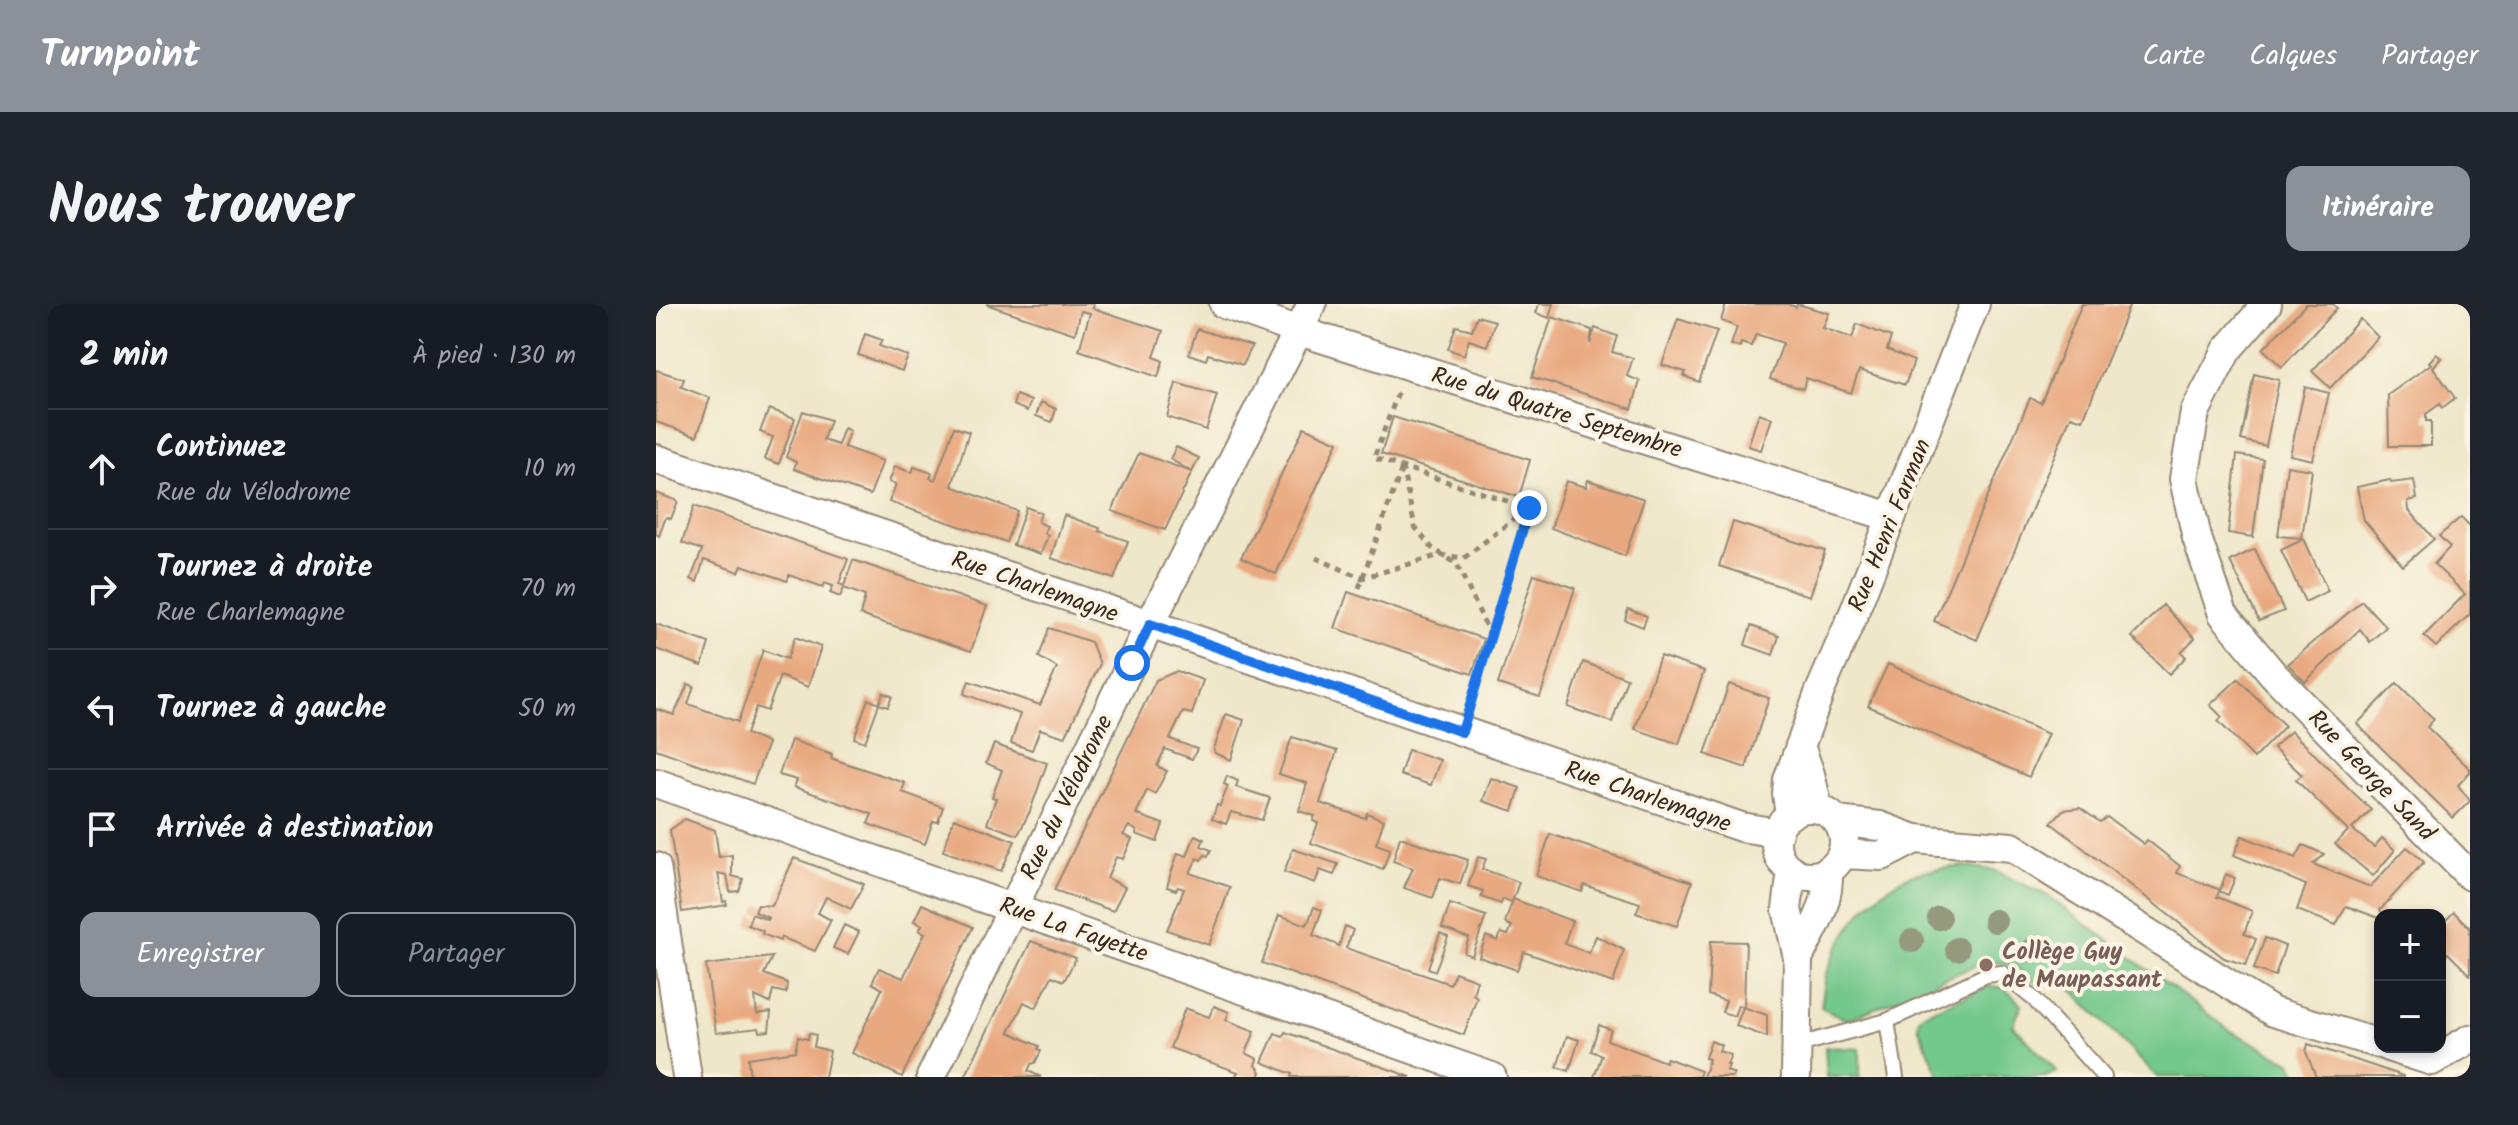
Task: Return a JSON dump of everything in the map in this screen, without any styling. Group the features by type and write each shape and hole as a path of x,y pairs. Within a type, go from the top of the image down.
{"street":[{"name":"Rue du Quatre Septembre","path":"1224,304 1299,331 1891,517"},
{"name":"Rue du Vélodrome","path":"931,1077 1150,624 1312,304"},
{"name":"Rue George Sand","path":"2267,304 2227,350 2195,412 2184,479 2197,538 2223,614 2273,674 2470,876"},
{"name":"Rue Henri Farman","path":"1784,824 1788,780 1800,746 1973,305"},
{"name":"Rue Charlemagne","path":"656,459 1150,624 1741,827 1784,824"},
{"path":"1798,958 1822,910 1844,837 1827,814 1800,746"},
{"name":"Rue La Fayette","path":"656,783 1492,1077"},
{"path":"1915,839 1882,856 1835,862 1810,875 1792,870 1779,853 1784,824 1799,810 1880,826 1915,839 2012,847 2273,1012 2374,1042"},
{"path":"656,867 663,948 687,1077"},
{"path":"1792,870 1787,909 1798,958 1796,1077"},
{"path":"2446,1053 2470,1039"},
{"path":"2407,1053 2432,1061 2446,1053"}],"lane":[{"path":"1795,1046 1887,1021 1986,975 2002,973 2034,999 2104,1077"},
{"path":"1887,1021 1896,1077"}],"path":[{"path":"1389,393 1397,395 1374,458 1529,508"},
{"path":"1402,467 1415,527 1440,555 1457,564 1491,636"},
{"path":"1359,588 1402,467"},
{"path":"1316,558 1362,578 1440,555 1464,558 1529,508"},
{"path":"1462,732 1529,508"}],"green space":[{"path":"1962,866 1994,870 2048,896 2231,1031 2292,1063 2300,1077 2157,1077 2059,976 2040,988 2021,971 2002,963 1984,962 1847,1020 1821,1007 1832,961 1847,932 1867,906 1892,885 1912,874"},
{"path":"1990,986 2004,988 2022,1005 2013,1025 2057,1072 2045,1077 1940,1077 1918,1026 1919,1019 1923,1014"},
{"path":"1825,1047 1860,1049 1860,1077 1827,1077"}],"building":[{"path":"986,304 1094,304 1092,308 1163,331 1154,357 1163,361 1158,377 1079,350 1090,313 1081,311 1075,334"},
{"path":"1539,304 1553,304 1549,318 1536,313"},
{"path":"1726,304 1787,304 1796,307 1797,304 1829,313 1823,328 1852,338 1857,324 1891,337 1887,350 1914,361 1905,385 1859,370 1851,393 1806,378 1803,389 1770,379 1783,343 1756,334 1751,346 1741,343 1740,347 1731,345 1737,327 1721,321"},
{"path":"2082,304 2130,304 2083,420 2071,416 1977,640 1934,621 2030,398 2041,403"},
{"path":"2306,304 2333,304 2337,308 2282,367 2263,349"},
{"path":"1477,316 1495,321 1487,346 1469,340 1464,355 1448,349 1456,326 1472,330"},
{"path":"1552,317 1592,330 1590,344 1595,328 1617,336 1612,352 1633,358 1627,376 1640,381 1632,409 1532,377"},
{"path":"1678,319 1717,331 1699,382 1684,376 1686,372 1662,365"},
{"path":"2360,319 2378,337 2330,388 2312,371"},
{"path":"1197,329 1252,346 1243,365 1208,354 1206,360 1189,354"},
{"path":"865,334 882,340 879,346 908,356 902,371 858,355"},
{"path":"2436,354 2441,358 2433,367 2455,398 2442,408 2440,404 2426,414 2426,421 2431,421 2431,446 2389,446 2388,395 2431,364 2429,362"},
{"path":"656,370 684,379 681,387 710,398 697,436 656,422"},
{"path":"2254,374 2279,380 2266,446 2241,440"},
{"path":"1176,383 1217,395 1206,430 1167,417"},
{"path":"2305,387 2329,393 2313,460 2290,455"},
{"path":"1016,395 1031,401 1027,411 1013,405"},
{"path":"1041,402 1056,409 1052,422 1036,416"},
{"path":"769,409 795,418 779,464 765,459 773,437 760,432"},
{"path":"803,411 830,420 823,440 838,445 844,428 850,431 844,447 883,461 870,495 794,469 796,462 786,457"},
{"path":"1759,413 1772,418 1761,450 1748,446"},
{"path":"1393,417 1530,460 1519,497 1381,454"},
{"path":"954,427 969,432 952,486 1017,511 1006,542 889,502 896,484 889,482 895,466 912,473 914,467 932,473 930,478 935,480"},
{"path":"1304,427 1338,442 1276,574 1241,558"},
{"path":"1176,447 1199,458 1192,472 1170,459"},
{"path":"1139,453 1192,472 1165,530 1112,511"},
{"path":"2237,455 2263,459 2253,537 2228,533"},
{"path":"2287,466 2312,470 2302,538 2278,536"},
{"path":"1588,480 1644,499 1625,556 1551,528 1566,481 1586,487"},
{"path":"2390,480 2391,483 2414,480 2417,499 2408,501 2409,510 2434,539 2403,566 2364,520 2357,487"},
{"path":"656,493 678,501 671,519 666,517 659,536 656,534"},
{"path":"694,506 848,559 839,584 844,586 853,560 987,606 971,651 860,615 865,596 844,588 840,597 830,593 833,586 825,583 823,587 789,575 787,581 742,565 739,572 704,560 697,582 691,579 702,550 682,543"},
{"path":"1026,507 1041,513 1038,522 1047,526 1044,533 1048,535 1041,554 1013,545"},
{"path":"1064,515 1128,541 1114,579 1051,558"},
{"path":"2461,517 2470,526 2470,614 2436,647 2424,636 2465,594 2434,564 2450,547 2439,536"},
{"path":"1733,522 1825,551 1810,596 1719,566"},
{"path":"2304,539 2328,591 2305,602 2281,550"},
{"path":"2255,549 2284,611 2259,621 2230,561"},
{"path":"1534,574 1575,588 1540,697 1498,684"},
{"path":"1348,592 1484,639 1472,674 1335,628"},
{"path":"2362,601 2386,627 2370,642 2360,629 2305,682 2288,664"},
{"path":"2163,605 2195,638 2181,652 2186,657 2169,674 2132,637"},
{"path":"1628,609 1647,616 1643,627 1625,620"},
{"path":"656,624 709,643 702,666 656,649"},
{"path":"1751,626 1779,636 1773,655 1745,645"},
{"path":"1049,628 1091,642 1100,664 1065,737 1040,729 1032,750 1011,743 1020,714 964,694 969,681 1040,705 1057,668 1039,657"},
{"path":"795,637 821,647 808,687 780,676 767,711 756,707 746,734 768,743 753,784 656,749 656,709 674,715 688,684 694,686 688,704 738,722 763,650 787,659"},
{"path":"1660,656 1704,671 1679,744 1635,729"},
{"path":"1583,662 1627,678 1612,722 1568,707"},
{"path":"1888,664 2048,734 2029,777 1868,706"},
{"path":"1177,671 1203,680 1192,714 1183,712 1170,739 1197,749 1192,759 1165,749 1157,766 1167,771 1155,794 1147,790 1136,814 1163,824 1157,842 1136,834 1137,831 1129,826 1123,835 1132,839 1123,859 1116,857 1107,878 1125,887 1113,911 1054,890 1156,680"},
{"path":"2238,679 2285,726 2254,758 2218,721 2222,717 2210,705"},
{"path":"2397,683 2434,719 2427,727 2470,769 2458,785 2470,801 2453,818 2357,724"},
{"path":"1729,684 1769,698 1746,768 1705,754"},
{"path":"883,693 892,696 888,707 879,704"},
{"path":"868,699 879,704 865,742 854,738"},
{"path":"1226,714 1244,720 1231,760 1215,753 1214,749"},
{"path":"2291,731 2371,810 2352,829 2374,847 2382,838 2395,850 2373,876 2335,844 2348,831 2296,780 2302,775 2273,747"},
{"path":"1292,737 1337,751 1320,803 1365,818 1367,813 1384,820 1376,844 1390,849 1383,869 1311,843 1318,823 1313,821 1315,816 1299,811 1307,783 1279,774"},
{"path":"791,740 832,754 831,758 905,783 902,792 943,807 938,822 933,821 925,844 868,824 872,814 794,787 797,780 779,775"},
{"path":"994,744 1047,763 1018,835 987,824 996,798 992,797 1002,770 986,763"},
{"path":"1408,750 1440,760 1431,785 1400,775"},
{"path":"1227,776 1238,781 1236,787 1270,798 1262,820 1231,812 1226,824 1212,819 1228,786 1224,784"},
{"path":"1491,778 1520,788 1513,811 1483,801"},
{"path":"2080,808 2100,822 2107,817 2144,844 2147,840 2180,866 2177,873 2220,890 2226,874 2235,878 2228,895 2219,891 2217,897 2252,911 2244,934 2256,939 2246,965 2224,958 2051,823 2063,810"},
{"path":"954,818 1015,841 1001,871 943,851"},
{"path":"685,819 715,830 719,857 732,855 732,876 743,879 739,891 730,892 727,875 718,873 723,902 726,901 727,905 682,912 670,830"},
{"path":"1550,834 1692,882 1677,926 1636,913 1640,903 1584,885 1582,892 1536,876"},
{"path":"1195,835 1204,839 1201,846 1211,850 1201,860 1197,858 1190,873 1230,887 1209,945 1167,930 1184,889 1167,887 1170,876 1178,853 1187,856"},
{"path":"2242,836 2296,858 2303,845 2324,854 2313,864 2370,887 2407,847 2424,862 2381,909 2374,909 2374,916 2346,906 2336,925 2297,910 2306,885 2234,855"},
{"path":"1400,837 1468,860 1460,884 1440,878 1433,898 1404,888 1413,868 1393,861"},
{"path":"1293,849 1338,864 1334,875 1320,870 1315,883 1284,872"},
{"path":"1478,857 1486,859 1482,869 1519,882 1512,902 1503,899 1501,904 1481,897 1483,891 1468,886"},
{"path":"794,858 864,884 851,909 826,897 818,913 831,920 815,951 781,937 780,941 748,925 752,914 768,920 755,912 758,905 772,906"},
{"path":"1513,899 1572,921 1564,944 1589,953 1596,936 1624,950 1613,983 1524,952 1517,970 1479,957 1486,936 1498,941 1501,933 1508,935 1512,926 1505,923"},
{"path":"922,904 973,927 902,1077 852,1053 882,989 872,983 879,968 903,978 925,933 919,930 922,925 914,921"},
{"path":"1450,904 1486,916 1472,956 1464,953 1469,938 1442,928"},
{"path":"1314,907 1322,910 1313,935 1339,946 1345,926 1353,930 1346,948 1450,984 1455,972 1477,980 1473,994 1477,997 1464,1035 1262,963 1279,915 1307,925"},
{"path":"2454,912 2470,928 2470,975 2448,953 2446,955 2446,920"},
{"path":"844,925 859,932 848,954 833,948"},
{"path":"1440,933 1448,937 1435,971 1428,968"},
{"path":"2265,938 2285,946 2275,976 2254,969"},
{"path":"1031,941 1076,958 1064,981 1052,976 1036,1008 1024,1002 1009,1032 1039,1046 1041,1051 1028,1071 1041,1077 965,1077"},
{"path":"1711,941 1746,942 1744,1007 1738,1005 1734,1016 1722,1012 1726,1001 1708,995"},
{"path":"772,957 764,974 787,983 786,993 773,990 770,1003 755,996 757,1014 771,1012 769,1031 760,1032 759,1028 716,1033 706,965"},
{"path":"1214,1006 1229,1012 1226,1020 1255,1031 1246,1053 1258,1059 1259,1077 1235,1077 1238,1072 1170,1048 1185,1008 1209,1017"},
{"path":"1743,1007 1767,1015 1767,1037 1736,1026"},
{"path":"1599,1025 1611,1030 1607,1040 1665,1062 1667,1058 1701,1071 1699,1077 1594,1077 1602,1055 1591,1051"},
{"path":"1285,1032 1411,1077 1291,1077 1292,1074 1262,1062 1275,1033 1283,1036"},
{"path":"809,1033 816,1035 814,1047 830,1051 825,1077 750,1077 748,1058 795,1051 798,1037 808,1039"},
{"path":"1567,1036 1579,1040 1569,1071 1557,1067"},
{"path":"1711,1041 1721,1045 1719,1051 1731,1055 1727,1071 1734,1074 1732,1077 1703,1077"},
{"path":"2308,1044 2403,1077 2316,1077 2306,1052"}],"place":[{"name":"Collège Guy de Maupassant","path":"1986,965"}],"route":[{"path":"1132,663 1150,624 1462,732 1529,508"}]}
